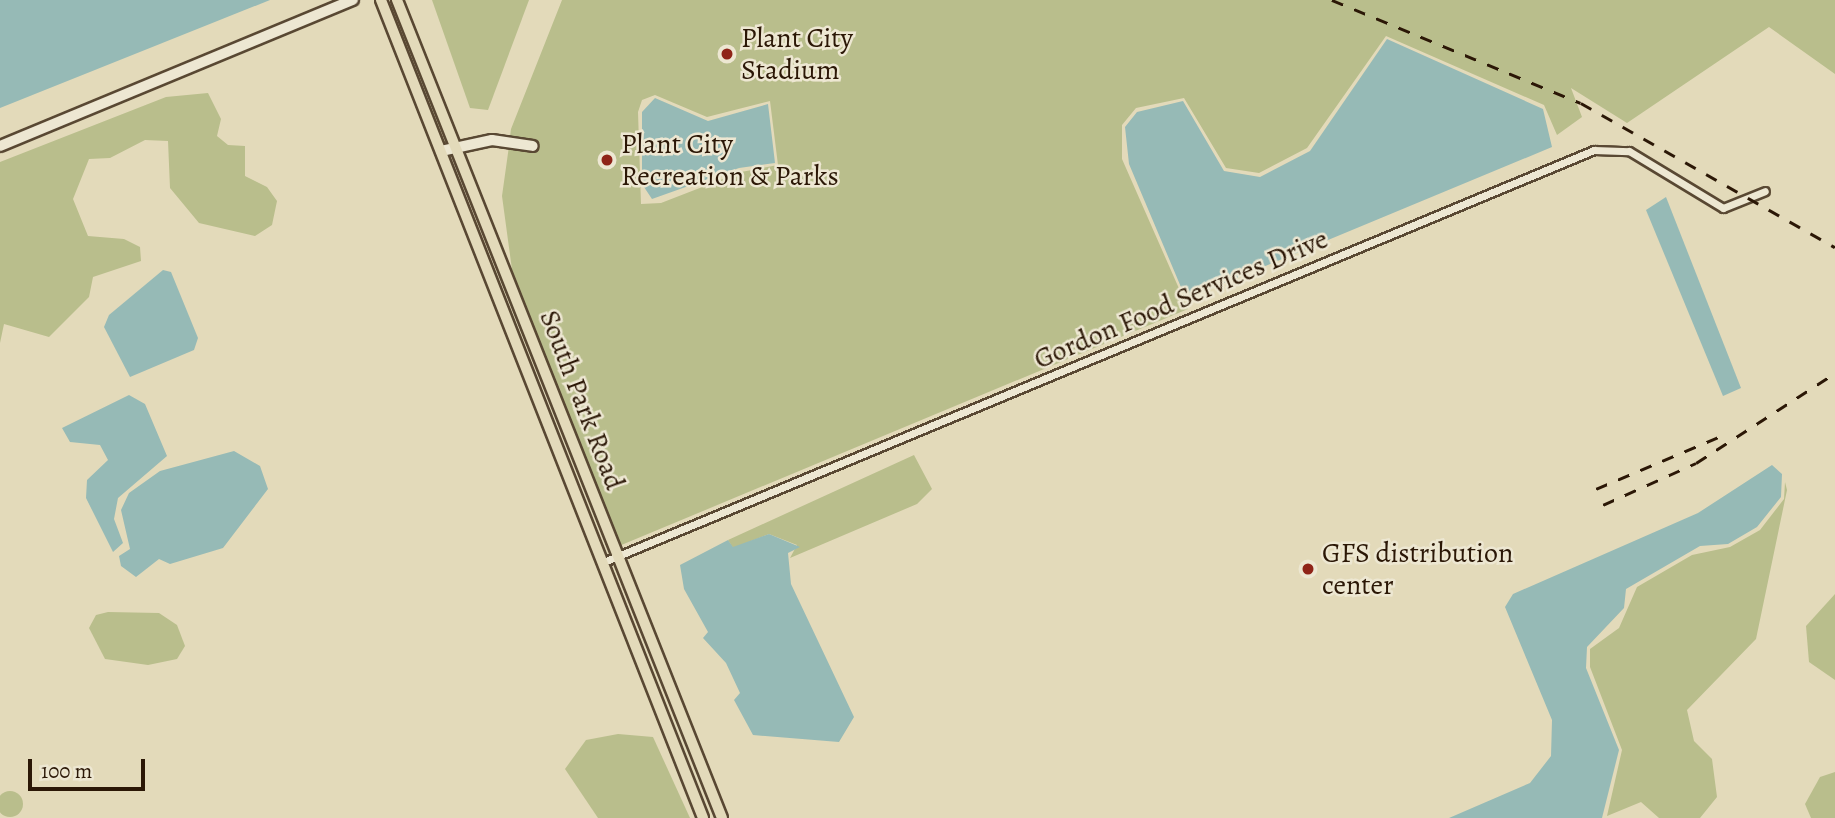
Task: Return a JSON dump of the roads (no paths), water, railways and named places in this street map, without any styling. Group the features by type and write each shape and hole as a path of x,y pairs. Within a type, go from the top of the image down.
{"main road":[{"name":"South Park Road","path":"381,0 448,150 501,258 722,818"},
{"path":"391,0 432,86"},
{"name":"South Park Road","path":"397,0 432,86 448,150 492,277 606,561 703,818"},
{"path":"492,277 508,291 571,437"},
{"path":"556,438 619,557"},
{"path":"606,561 639,609"}],"street":[{"path":"0,146 353,0"},
{"path":"448,150 492,140 533,146"},
{"name":"Gordon Food Services Drive","path":"606,561 1594,150 1629,151 1723,208 1765,191"}],"water":[{"path":"0,0 270,0 0,108"},
{"path":"1387,39 1543,109 1552,147 1186,299 1129,164 1125,127 1137,112 1183,101 1224,171 1260,177 1310,151"},
{"path":"655,98 708,121 768,104 775,163 739,168 652,199 642,184 642,112"},
{"path":"1666,197 1741,388 1723,396 1646,210"},
{"path":"163,270 171,272 198,338 194,350 130,377 104,327 109,315"},
{"path":"129,395 145,404 167,456 118,498 114,519 123,543 113,552 86,498 87,480 108,460 100,445 70,442 62,428"},
{"path":"234,451 260,466 268,489 223,548 170,564 159,559 136,577 121,566 119,556 130,549 121,510 129,493 160,471"},
{"path":"1772,465 1782,474 1781,497 1757,527 1728,544 1700,546 1626,589 1624,608 1587,647 1586,668 1619,750 1602,818 1449,818 1530,783 1551,756 1552,720 1505,607 1513,594 1698,513"},
{"path":"769,534 800,547 788,553 791,584 854,717 839,742 753,735 734,700 740,693 726,663 703,638 708,632 684,589 680,565 728,540 733,547"}],"railway":[{"path":"1332,0 1581,103 1835,247"},
{"path":"1603,505 1696,463 1835,373"},
{"path":"1596,489 1728,433"}],"place":[{"name":"Plant City Stadium","path":"727,54"},
{"name":"Plant City Recreation & Parks","path":"607,160"},
{"name":"GFS distribution center","path":"1308,569"}]}
